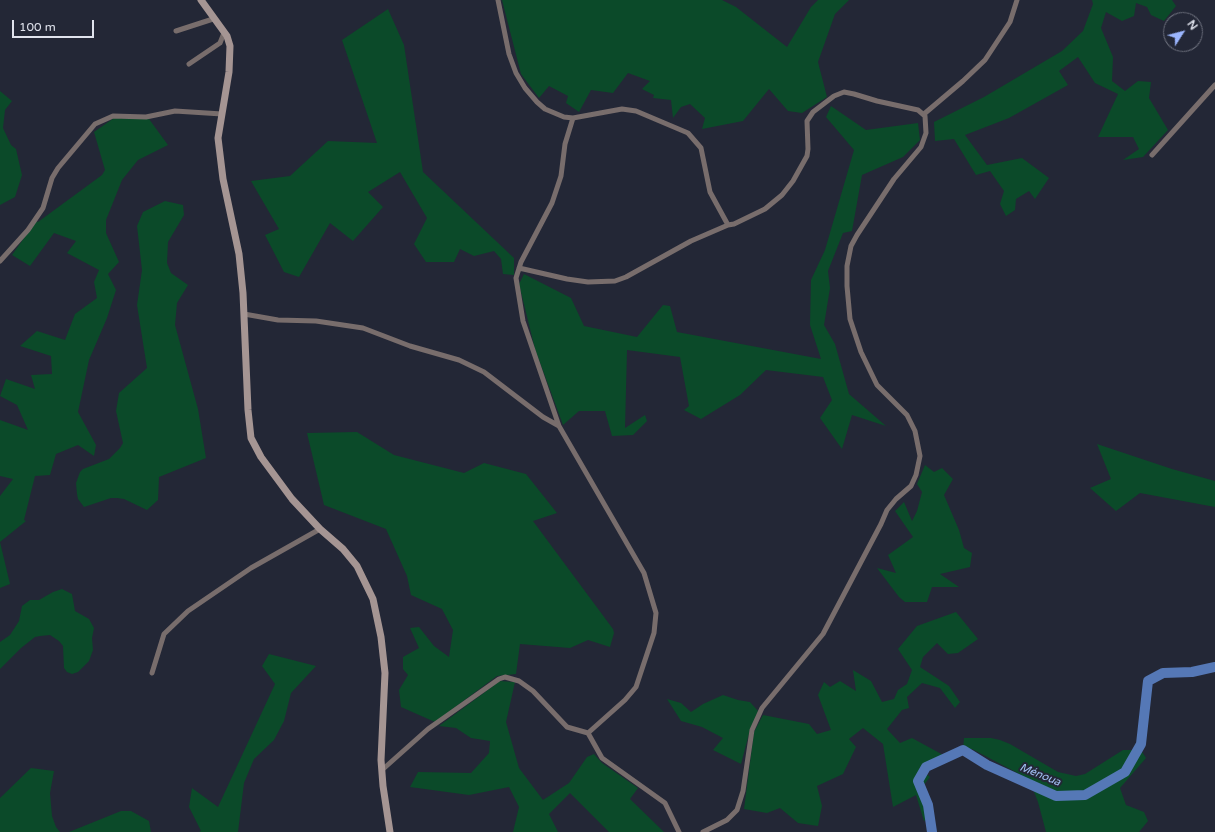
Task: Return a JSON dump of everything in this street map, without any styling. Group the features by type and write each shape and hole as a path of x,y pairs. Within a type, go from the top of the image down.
{"street":[{"path":"201,0 224,33 229,42 231,52 222,114 218,130 218,149 223,179 238,240 251,438 261,457 302,511 320,530 343,549 357,566 373,599 382,644 385,673 382,770 390,832"},
{"path":"498,0 509,54 524,88 546,109 564,117 572,118 622,109 636,111 654,117 688,133 701,148 710,192 728,225"},
{"path":"924,114 985,60 1010,22 1017,0"},
{"path":"176,31 213,18"},
{"path":"189,64 220,43 224,33"},
{"path":"1152,155 1215,85"},
{"path":"519,268 567,279 588,282 615,280 643,268 691,241 728,225 734,224 765,209 782,195 794,181 807,156 807,121 814,112 834,96 848,92 877,101 918,110 924,114"},
{"path":"0,261 28,230 43,208 52,178 58,168 95,124 113,116 146,118 175,111 222,114"},
{"path":"703,832 727,820 737,810 743,791 752,730 762,708 824,634 887,510 896,499 911,486 916,475 920,456 915,431 907,416 882,391 867,368 850,319 847,279 851,246 894,179 924,141 926,133 924,114"},
{"path":"564,117 570,127"},
{"path":"572,118 561,176 552,203 519,268 517,287 523,321 559,426 644,574 656,613 654,633 636,687 625,700 588,733"},
{"path":"244,314 278,320 316,321 363,328 410,346 459,360 484,372 543,417 559,426"},
{"path":"152,673 164,634 188,611 252,568 320,530"},
{"path":"382,770 428,729 494,682 505,677 519,681 533,691 570,729 588,733 602,758 665,803 679,832"}],"green space":[{"path":"502,0 722,0 736,7 787,47 811,7 818,0 849,0 835,14 818,62 827,97 802,113 788,111 769,89 743,121 702,129 705,118 690,104 681,107 673,118 671,100 653,98 654,95 642,89 650,81 628,73 613,93 591,90 579,112 566,103 568,96 549,86 539,98 521,74"},
{"path":"1092,0 1172,0 1176,6 1171,12 1163,12 1163,21 1151,15 1147,7 1136,3 1134,16 1122,21 1106,12 1101,28 1113,57 1112,81 1125,91 1138,81 1151,82 1149,98 1168,130 1143,157 1123,160 1139,149 1133,137 1098,137 1118,94 1095,83 1078,57 1059,71 1068,85 1009,118 965,135 987,165 1022,158 1049,178 1035,199 1029,191 1016,199 1015,210 1006,216 1000,204 1004,191 990,171 976,175 954,139 935,141 934,122 984,97 1062,51 1083,31 1093,4"},
{"path":"388,9 404,45 423,172 514,258 514,275 503,274 501,259 494,251 474,256 460,249 454,262 426,262 414,244 427,218 400,172 368,192 383,207 353,241 330,223 299,277 284,272 265,235 279,229 251,181 290,176 328,141 377,143 342,40"},
{"path":"0,91 12,101 5,110 3,128 11,145 16,149 22,175 15,197 0,205"},
{"path":"831,106 866,130 918,123 920,140 903,157 862,175 852,231 843,233 828,271 830,288 824,325 835,344 849,394 886,426 852,415 842,449 820,418 832,400 823,377 766,370 740,395 701,419 684,410 689,406 680,357 627,350 625,428 645,415 647,421 633,435 612,436 605,411 579,411 563,425 535,349 519,284 524,274 571,298 584,326 637,337 663,305 670,306 677,332 821,359 810,325 811,280 825,250 854,150 826,117"},
{"path":"114,118 149,119 168,145 138,160 122,180 106,220 106,233 119,262 108,274 116,290 107,318 89,360 78,412 96,445 94,456 78,445 56,454 50,475 35,476 24,520 26,521 0,542 0,496 13,479 0,476 0,420 28,430 17,405 0,396 6,379 35,389 31,375 52,374 51,356 20,346 37,331 65,340 75,314 97,298 94,282 99,270 67,253 76,241 54,233 30,266 12,255 36,221 38,222 102,175 105,170 94,132"},
{"path":"165,201 183,205 184,215 168,242 167,263 171,273 188,285 177,303 175,325 198,409 206,458 159,477 158,500 147,510 124,499 117,498 111,498 84,507 78,499 77,494 76,483 80,472 83,469 109,459 120,448 123,443 116,411 119,393 147,368 137,305 142,270 137,226 143,212"},
{"path":"357,432 394,455 464,473 484,463 526,474 557,513 533,521 613,629 614,633 610,647 588,640 570,648 520,644 516,674 497,676 435,722 401,707 399,690 408,675 403,669 403,657 419,648 410,628 419,627 434,646 449,657 453,630 442,609 411,595 407,576 386,529 324,505 307,433"},
{"path":"1097,444 1172,469 1215,481 1215,507 1140,493 1116,511 1090,488 1111,479"},
{"path":"925,465 934,472 942,468 953,479 944,495 959,530 964,548 972,553 970,567 940,574 959,587 932,587 927,602 905,602 899,597 877,568 896,573 888,555 913,537 895,511 904,502 912,521 917,511 922,492 917,484"},
{"path":"0,542 10,584 0,588"},
{"path":"62,589 72,594 75,611 89,619 94,628 92,638 93,650 89,661 78,672 72,674 67,672 64,668 63,646 59,641 50,635 35,637 21,648 0,669 0,642 10,635 19,621 22,606 30,600 39,600"},
{"path":"956,612 978,639 958,653 948,654 937,643 923,657 920,667 949,686 960,702 955,708 940,688 922,683 907,697 909,708 902,710 887,729 900,743 912,738 945,756 919,768 930,777 919,791 927,819 924,821 916,795 893,807 883,744 863,728 849,739 856,747 843,774 817,786 822,806 818,826 798,823 780,808 767,813 744,809 754,732 763,715 809,724 817,734 831,730 818,695 824,682 830,687 840,681 856,691 853,670 871,681 882,702 894,699 898,690 907,684 912,670 898,649 917,626"},
{"path":"269,654 316,666 291,693 284,721 274,740 254,759 244,783 238,832 199,832 201,831 189,807 192,788 218,807 275,684 262,666"},
{"path":"500,681 515,682 506,722 519,768 543,800 569,783 587,757 594,754 602,763 638,788 630,799 664,832 609,832 570,793 549,814 558,832 513,832 519,807 509,787 469,795 410,787 418,772 471,773 489,753 490,741 471,738 456,728 439,726"},
{"path":"723,695 750,702 758,711 750,730 741,764 713,750 723,738 702,727 681,721 667,699 681,703 691,712 703,704"},
{"path":"964,738 991,738 1000,740 1010,744 1058,772 1076,776 1085,774 1123,750 1141,750 1146,758 1120,788 1126,805 1144,812 1148,821 1139,832 1046,832 1038,802 1029,779 972,749 963,750"},
{"path":"31,768 54,771 50,793 52,816 56,827 60,832 0,832 0,798"},
{"path":"121,811 131,811 149,821 151,832 69,832"}],"waterway":[{"name":"Ménoua","path":"932,832 928,805 918,781 926,767 963,750 987,765 1056,796 1085,795 1125,772 1141,744 1148,681 1163,673 1192,672 1215,667"}]}
